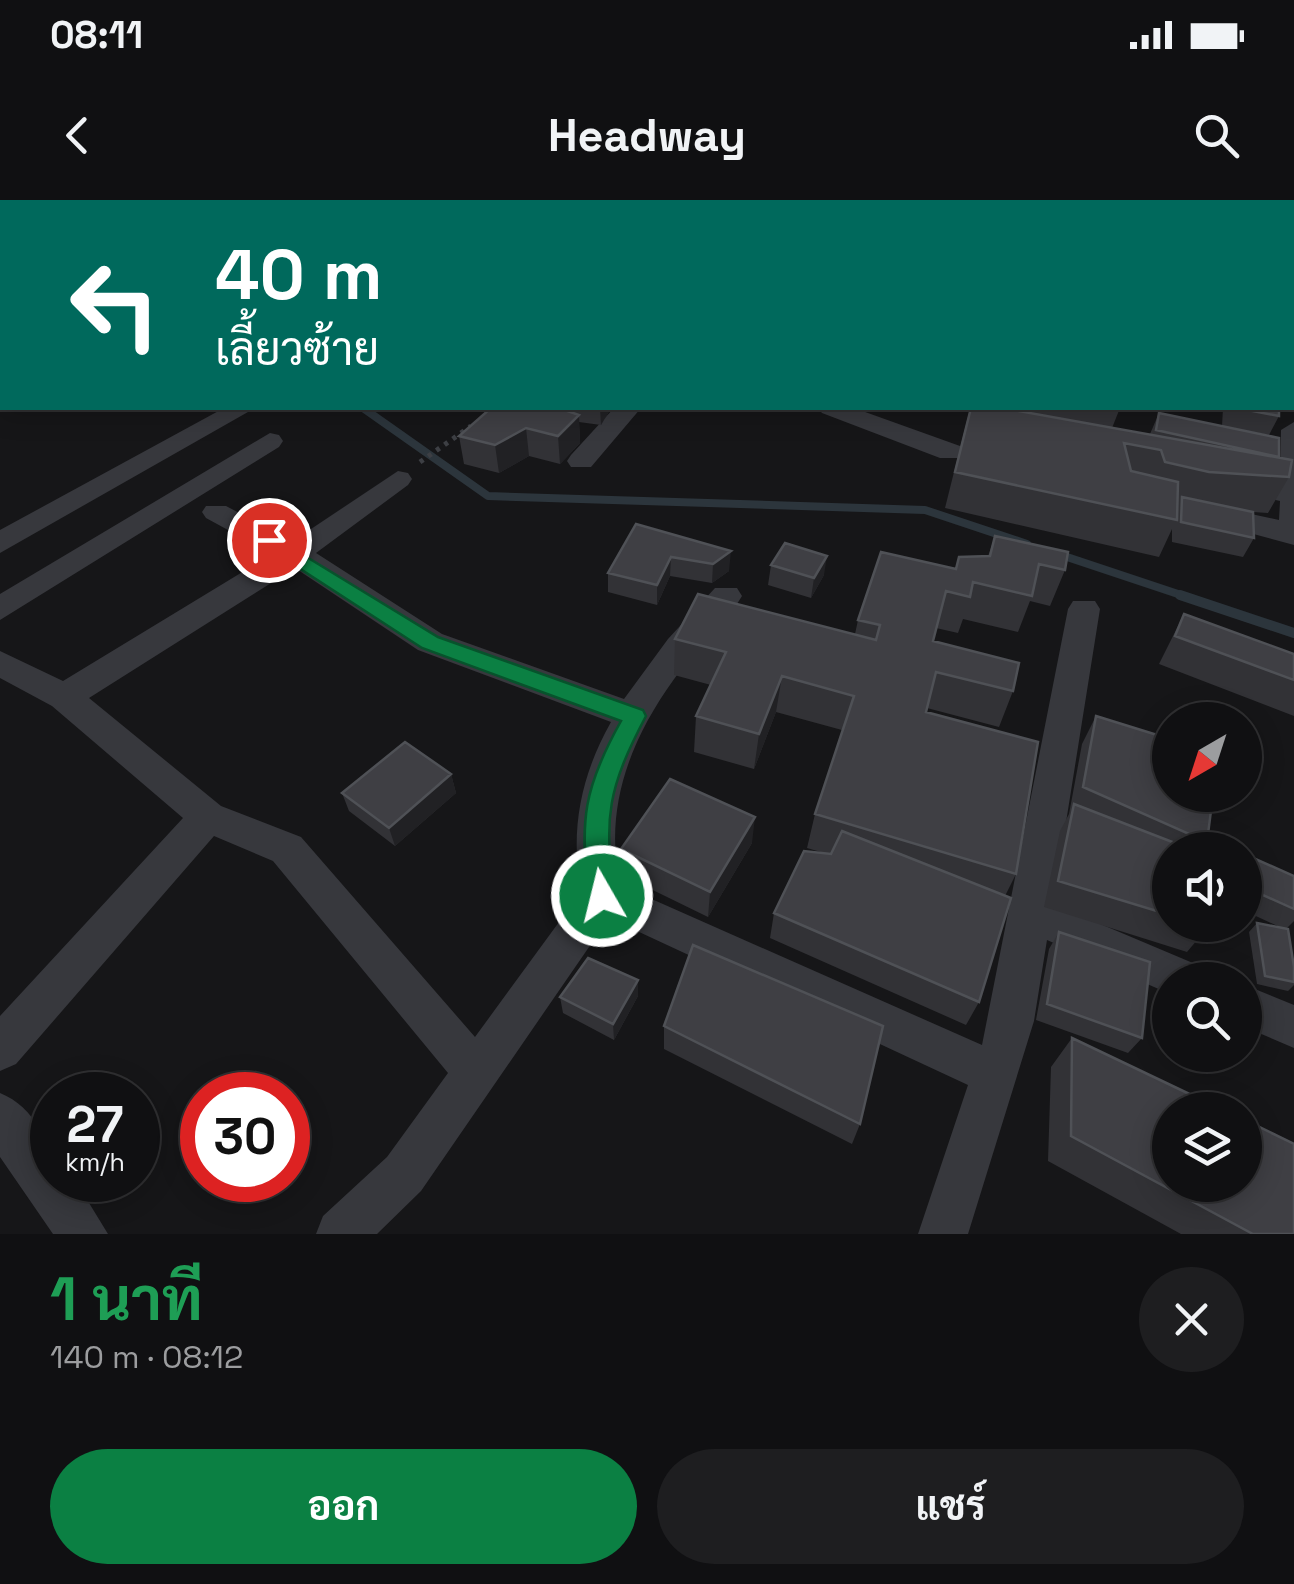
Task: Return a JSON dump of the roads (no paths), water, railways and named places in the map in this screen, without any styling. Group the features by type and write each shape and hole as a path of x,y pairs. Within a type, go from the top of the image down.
{"street":[{"path":"0,543 238,410"},
{"path":"581,461 626,410"},
{"path":"836,410 950,452"},
{"path":"1219,516 1293,534 1294,430"},
{"path":"0,609 270,441"},
{"path":"64,697 295,554 408,472"},
{"path":"1215,478 1293,494"},
{"path":"216,512 295,554 430,642 634,716"},
{"path":"341,1234 404,1174 602,896 594,841 605,772 657,672 726,596"},
{"path":"943,1234 1012,1020 1084,609"},
{"path":"0,663 64,697 208,817 287,848 476,1072"},
{"path":"0,1049 208,817"},
{"path":"602,896 994,1074"},
{"path":"1030,914 1152,966"},
{"path":"1262,1013 1294,1027"},
{"path":"0,1116 84,1234"}],"waterway":[{"path":"366,410 488,496 925,510 1027,544"},
{"path":"1058,554 1187,597"},
{"path":"1180,595 1294,633"}]}
